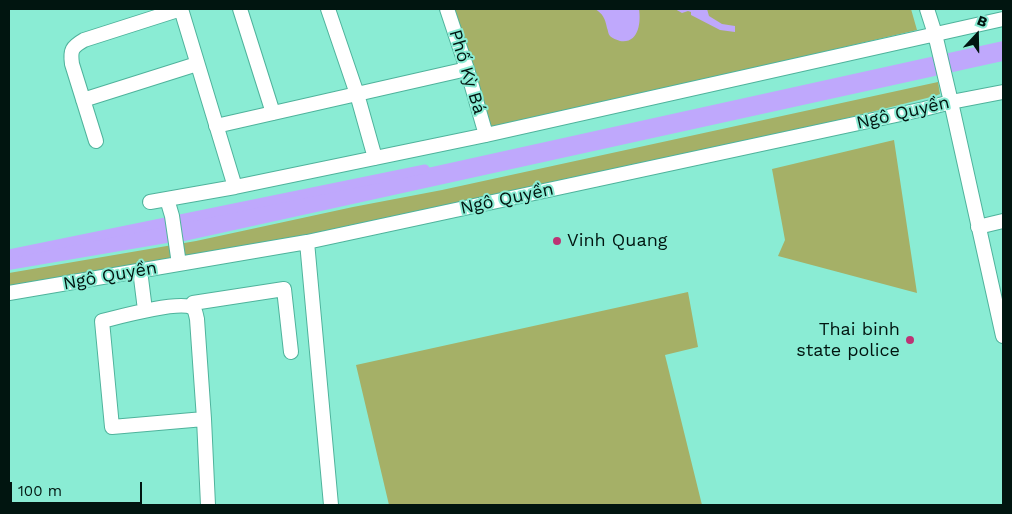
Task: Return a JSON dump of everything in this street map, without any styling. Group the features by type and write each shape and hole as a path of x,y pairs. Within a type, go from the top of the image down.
{"street":[{"path":"96,142 72,64 72,49 84,40 181,9 235,187"},
{"path":"240,9 273,113"},
{"path":"328,9 357,94 375,158"},
{"name":"Phố Kỳ Bá","path":"447,9 486,135"},
{"path":"927,9 939,49 1003,332"},
{"path":"150,202 235,187 486,135 935,34 1000,16"},
{"path":"83,100 198,64"},
{"path":"216,126 467,69"},
{"name":"Ngô Quyền","path":"9,292 307,242 1003,92"},
{"path":"168,199 178,264"},
{"path":"978,227 1003,221"},
{"path":"307,242 330,505"},
{"path":"140,270 146,310"},
{"path":"208,505 197,319 193,303 284,289 291,352"},
{"path":"193,308 184,306 146,310 102,322 112,427 204,420"}],"green space":[{"path":"454,9 911,9 917,30 492,129"},
{"path":"938,82 940,94 935,96 759,140 242,250 9,288 9,273 196,241 442,190"},
{"path":"894,140 917,293 778,256 785,240 772,169"},
{"path":"688,292 698,347 665,355 702,505 389,505 356,365"}],"shaded area":[{"path":"595,9 639,9 640,20 635,36 626,41 620,41 611,37 603,17"},
{"path":"675,9 707,9 709,16 722,24 735,26 735,32 720,30 691,15 691,12 682,13"},
{"path":"1003,41 1003,61 180,242 178,223"},
{"path":"168,221 173,242 9,270 9,254"}],"waterway":[{"path":"9,254 425,169"}],"place":[{"name":"Vinh Quang","path":"557,241"},
{"name":"Thai binh state police","path":"910,340"}]}
